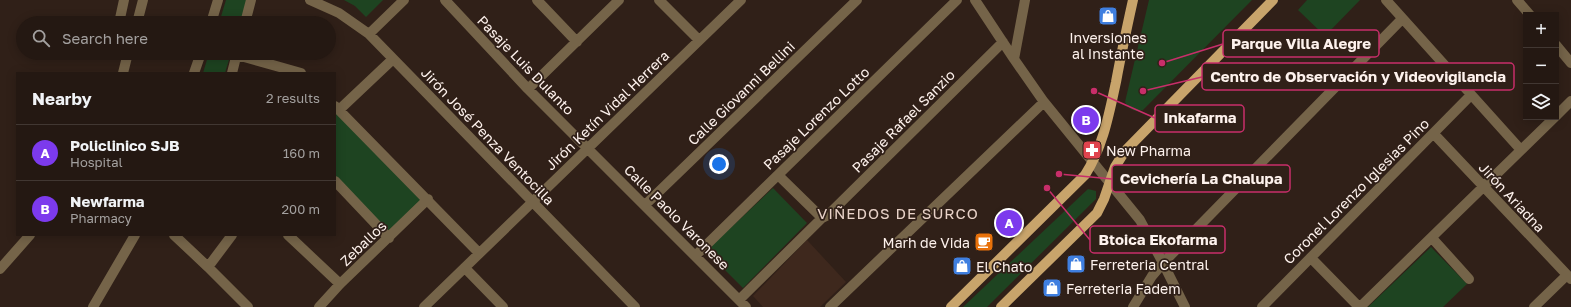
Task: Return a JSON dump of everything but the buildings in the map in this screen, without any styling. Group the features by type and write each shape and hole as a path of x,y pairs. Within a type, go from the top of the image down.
{"main road":[{"path":"951,307 1085,175 1093,163 1102,142 1133,0"},
{"path":"1001,307 1097,213 1104,199 1115,167 1125,151 1273,0"}],"street":[{"path":"121,16 124,0"},
{"path":"138,16 143,0"},
{"path":"213,16 218,0"},
{"path":"247,16 251,0"},
{"name":"Jirón José Penza Ventocilla","path":"310,0 339,12 369,34 635,307"},
{"path":"369,34 404,0"},
{"name":"Pasaje Luis Dulanto","path":"444,0 528,89 588,148"},
{"path":"536,0 576,42"},
{"path":"528,89 620,0"},
{"path":"659,0 699,40"},
{"name":"Jirón Ketín Vidal Herrera","path":"424,307 741,0"},
{"name":"Calle Giovanni Bellini","path":"645,205 857,0"},
{"name":"Pasaje Lorenzo Lotto","path":"695,256 957,0"},
{"path":"975,0 1044,102 1140,220 1164,263 1185,307"},
{"path":"1014,59 1025,0"},
{"path":"1386,0 1521,150"},
{"path":"1516,0 1527,12"},
{"path":"1133,307 1152,276 1164,263 1402,19"},
{"name":"Pasaje Rafael Sanzio","path":"743,304 822,218 828,215 1003,42"},
{"path":"1558,48 1571,63"},
{"path":"393,59 337,108 428,199 479,253"},
{"path":"123,72 126,60"},
{"path":"194,72 199,60"},
{"path":"232,72 235,60"},
{"path":"257,60 298,72"},
{"name":"Coronel Lorenzo Iglesias Pino","path":"1262,307 1471,96"},
{"path":"1559,112 1571,101"},
{"path":"830,307 1044,102"},
{"path":"1311,258 1360,307 1484,188 1551,120"},
{"name":"Jirón Ariadna","path":"1434,134 1569,277"},
{"name":"Calle Paolo Varonese","path":"588,148 743,304"},
{"path":"778,175 822,218"},
{"path":"336,182 389,238"},
{"name":"Zeballos","path":"319,307 340,284 428,199"},
{"path":"0,269 29,236"},
{"path":"93,307 134,236"},
{"path":"175,236 248,307"},
{"path":"208,267 231,236"},
{"path":"289,236 340,284"},
{"path":"1432,238 1469,279"},
{"path":"464,268 503,307"},
{"path":"1534,307 1569,277"}],"shaded area":[{"path":"807,240 846,282 820,307 763,307 753,296"}],"green space":[{"path":"226,0 247,0 242,16 221,16"},
{"path":"344,0 383,0 366,17 355,6"},
{"path":"1149,0 1252,0 1143,110 1134,111 1128,107 1125,102"},
{"path":"1307,0 1360,0 1325,36 1298,10"},
{"path":"207,60 229,60 225,72 203,72"},
{"path":"336,113 422,199 388,233 336,179"},
{"path":"773,188 807,223 743,288 706,251"},
{"path":"1088,189 1096,191 1096,199 987,307 963,307"},
{"path":"1431,247 1467,284 1443,307 1368,307"}],"place":[{"name":"Inversiones al Instante","path":"1108,16"},
{"name":"Parque Villa Alegre","path":"1162,63"},
{"name":"Inkafarma","path":"1094,91"},
{"name":"Centro de Observación y Videovigilancia","path":"1143,91"},
{"name":"Newfarma","path":"1086,120"},
{"name":"New Pharma","path":"1092,150"},
{"name":"Cevichería La Chalupa","path":"1059,174"},
{"name":"Btoica Ekofarma","path":"1047,188"},
{"name":"Policlinico SJB","path":"1009,223"},
{"name":"Marh de Vida","path":"984,242"},
{"name":"Ferreteria Central","path":"1076,264"},
{"name":"El Chato","path":"962,266"},
{"name":"Ferreteria Fadem","path":"1052,288"}],"district":[{"name":"VIÑEDOS DE SURCO","path":"898,213"}]}
